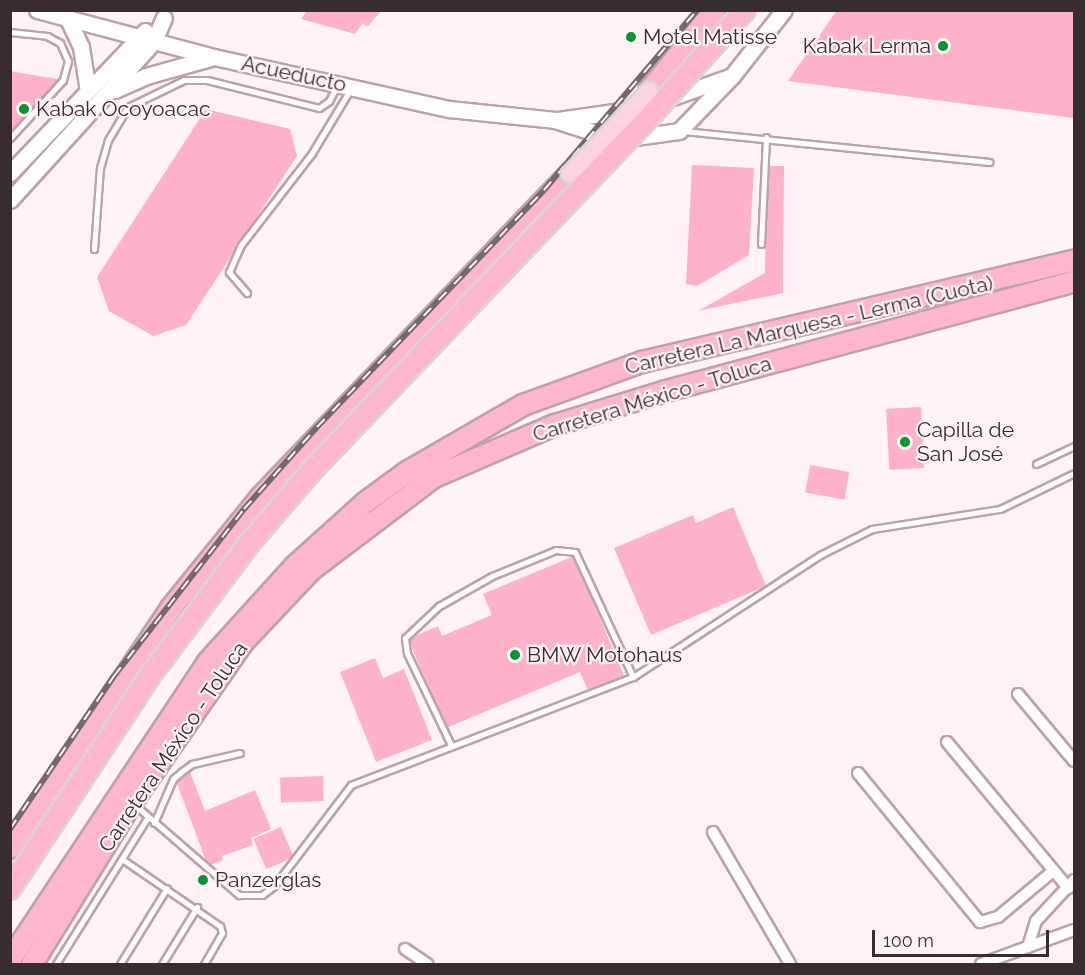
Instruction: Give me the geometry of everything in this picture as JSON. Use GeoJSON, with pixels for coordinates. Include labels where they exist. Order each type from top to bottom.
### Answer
{"type":"FeatureCollection","features":[{"type":"Feature","properties":{"kind":"highway"},"geometry":{"type":"LineString","coordinates":[[649,91],[715,10]]}},
{"type":"Feature","properties":{"kind":"highway"},"geometry":{"type":"LineString","coordinates":[[10,889],[149,676],[241,554],[316,466],[653,113],[745,10]]}},
{"type":"Feature","properties":{"kind":"highway"},"geometry":{"type":"LineString","coordinates":[[10,848],[171,608],[260,498],[570,174]]}},
{"type":"Feature","properties":{"kind":"highway","name":"Carretera La Marquesa - Lerma (Cuota)"},"geometry":{"type":"LineString","coordinates":[[10,960],[181,699],[246,615],[366,502],[448,446],[559,390],[698,348],[1074,261]]}},
{"type":"Feature","properties":{"kind":"highway","name":"Carretera México - Toluca"},"geometry":{"type":"LineString","coordinates":[[33,964],[132,802],[243,642],[311,570],[434,477],[555,425],[666,391],[1074,282]]}},
{"type":"Feature","properties":{"kind":"main road","name":"Acueducto"},"geometry":{"type":"LineString","coordinates":[[37,10],[214,57],[449,109],[555,120]]}},
{"type":"Feature","properties":{"kind":"main road"},"geometry":{"type":"LineString","coordinates":[[555,120],[599,134],[628,138],[679,131],[732,76],[783,10]]}},
{"type":"Feature","properties":{"kind":"main road"},"geometry":{"type":"LineString","coordinates":[[10,200],[109,93],[147,38],[167,14]]}},
{"type":"Feature","properties":{"kind":"main road"},"geometry":{"type":"LineString","coordinates":[[68,20],[81,47],[88,91]]}},
{"type":"Feature","properties":{"kind":"main road"},"geometry":{"type":"LineString","coordinates":[[10,173],[88,91],[147,38]]}},
{"type":"Feature","properties":{"kind":"main road"},"geometry":{"type":"LineString","coordinates":[[109,93],[146,76],[214,57]]}},
{"type":"Feature","properties":{"kind":"main road"},"geometry":{"type":"LineString","coordinates":[[555,120],[620,113],[732,76]]}},
{"type":"Feature","properties":{"kind":"main road"},"geometry":{"type":"LineString","coordinates":[[570,174],[649,91]]}},
{"type":"Feature","properties":{"kind":"street"},"geometry":{"type":"LineString","coordinates":[[1018,694],[1074,761]]}},
{"type":"Feature","properties":{"kind":"street"},"geometry":{"type":"LineString","coordinates":[[947,742],[1053,871],[1071,884],[1036,921],[1028,947]]}},
{"type":"Feature","properties":{"kind":"street"},"geometry":{"type":"LineString","coordinates":[[858,773],[980,922],[998,917],[1053,871]]}},
{"type":"Feature","properties":{"kind":"street"},"geometry":{"type":"LineString","coordinates":[[713,832],[790,964]]}},
{"type":"Feature","properties":{"kind":"street"},"geometry":{"type":"LineString","coordinates":[[981,964],[1074,930]]}},
{"type":"Feature","properties":{"kind":"street"},"geometry":{"type":"LineString","coordinates":[[405,949],[427,964]]}},
{"type":"Feature","properties":{"kind":"lane"},"geometry":{"type":"LineString","coordinates":[[10,32],[47,36],[60,43],[68,61],[63,80],[10,138]]}},
{"type":"Feature","properties":{"kind":"lane"},"geometry":{"type":"LineString","coordinates":[[94,249],[100,168],[108,140],[128,107],[184,80],[207,80],[319,108],[345,85]]}},
{"type":"Feature","properties":{"kind":"lane"},"geometry":{"type":"LineString","coordinates":[[247,293],[229,272],[241,244],[312,153],[345,85]]}},
{"type":"Feature","properties":{"kind":"lane"},"geometry":{"type":"LineString","coordinates":[[679,131],[989,162]]}},
{"type":"Feature","properties":{"kind":"lane"},"geometry":{"type":"LineString","coordinates":[[761,244],[766,138]]}},
{"type":"Feature","properties":{"kind":"lane"},"geometry":{"type":"LineString","coordinates":[[1036,464],[1074,446]]}},
{"type":"Feature","properties":{"kind":"lane"},"geometry":{"type":"LineString","coordinates":[[132,802],[239,895],[262,895],[281,877],[351,785],[633,677],[820,555],[872,530],[1000,509],[1074,473]]}},
{"type":"Feature","properties":{"kind":"lane"},"geometry":{"type":"LineString","coordinates":[[451,746],[407,653],[405,638],[440,606],[492,576],[556,550],[566,549],[579,558],[633,677]]}},
{"type":"Feature","properties":{"kind":"lane"},"geometry":{"type":"LineString","coordinates":[[154,823],[173,779],[181,772],[192,764],[240,753]]}},
{"type":"Feature","properties":{"kind":"lane"},"geometry":{"type":"LineString","coordinates":[[56,964],[148,818]]}},
{"type":"Feature","properties":{"kind":"lane"},"geometry":{"type":"LineString","coordinates":[[122,859],[197,907],[220,926],[222,933],[204,964]]}},
{"type":"Feature","properties":{"kind":"lane"},"geometry":{"type":"LineString","coordinates":[[120,964],[167,888]]}},
{"type":"Feature","properties":{"kind":"lane"},"geometry":{"type":"LineString","coordinates":[[162,964],[197,907]]}},
{"type":"Feature","properties":{"kind":"building"},"geometry":{"type":"Polygon","coordinates":[[[307,10],[382,10],[367,27],[363,23],[355,34],[301,19],[307,10]]]}},
{"type":"Feature","properties":{"kind":"building","name":"Kabak Lerma"},"geometry":{"type":"Polygon","coordinates":[[[837,10],[1074,10],[1074,118],[788,81],[837,10]]]}},
{"type":"Feature","properties":{"kind":"building","name":"Kabak Ocoyoacac"},"geometry":{"type":"Polygon","coordinates":[[[10,71],[63,80],[10,138],[10,71]]]}},
{"type":"Feature","properties":{"kind":"building"},"geometry":{"type":"Polygon","coordinates":[[[206,109],[290,129],[297,156],[186,325],[153,336],[109,311],[97,277],[206,109]]]}},
{"type":"Feature","properties":{"kind":"building"},"geometry":{"type":"Polygon","coordinates":[[[692,165],[754,168],[749,255],[697,286],[686,284],[692,165]]]}},
{"type":"Feature","properties":{"kind":"building"},"geometry":{"type":"Polygon","coordinates":[[[766,166],[784,166],[783,293],[698,311],[765,273],[766,166]]]}},
{"type":"Feature","properties":{"kind":"building"},"geometry":{"type":"Polygon","coordinates":[[[921,407],[924,468],[889,470],[886,409],[921,407]]]}},
{"type":"Feature","properties":{"kind":"building"},"geometry":{"type":"Polygon","coordinates":[[[810,465],[849,472],[845,500],[805,493],[810,465]]]}},
{"type":"Feature","properties":{"kind":"building","name":"BMW Motohaus"},"geometry":{"type":"Polygon","coordinates":[[[733,507],[766,586],[651,635],[614,548],[693,515],[696,523],[733,507]]]}},
{"type":"Feature","properties":{"kind":"building","name":"BMW Motohaus"},"geometry":{"type":"Polygon","coordinates":[[[574,556],[624,676],[588,691],[580,672],[446,728],[408,639],[438,626],[442,636],[492,615],[483,594],[574,556]]]}},
{"type":"Feature","properties":{"kind":"building"},"geometry":{"type":"Polygon","coordinates":[[[375,658],[383,678],[404,669],[432,740],[376,762],[340,672],[375,658]]]}},
{"type":"Feature","properties":{"kind":"building"},"geometry":{"type":"Polygon","coordinates":[[[190,772],[205,811],[255,790],[271,829],[251,838],[253,845],[222,856],[223,860],[208,866],[175,778],[190,772]]]}},
{"type":"Feature","properties":{"kind":"building"},"geometry":{"type":"Polygon","coordinates":[[[323,776],[324,801],[281,802],[280,778],[323,776]]]}},
{"type":"Feature","properties":{"kind":"building"},"geometry":{"type":"Polygon","coordinates":[[[281,827],[294,857],[266,869],[253,839],[281,827]]]}},
{"type":"Feature","properties":{"kind":"railway"},"geometry":{"type":"LineString","coordinates":[[10,829],[114,676],[244,509],[317,427],[544,190],[697,10]]}},
{"type":"Feature","properties":{"kind":"place","name":"Motel Matisse"},"geometry":{"type":"Point","coordinates":[631,37]}},
{"type":"Feature","properties":{"kind":"place","name":"Kabak Lerma"},"geometry":{"type":"Point","coordinates":[943,46]}},
{"type":"Feature","properties":{"kind":"place","name":"Kabak Ocoyoacac"},"geometry":{"type":"Point","coordinates":[24,109]}},
{"type":"Feature","properties":{"kind":"place","name":"Capilla de San José"},"geometry":{"type":"Point","coordinates":[905,442]}},
{"type":"Feature","properties":{"kind":"place","name":"BMW Motohaus"},"geometry":{"type":"Point","coordinates":[515,655]}},
{"type":"Feature","properties":{"kind":"place","name":"Panzerglas"},"geometry":{"type":"Point","coordinates":[203,880]}}]}
